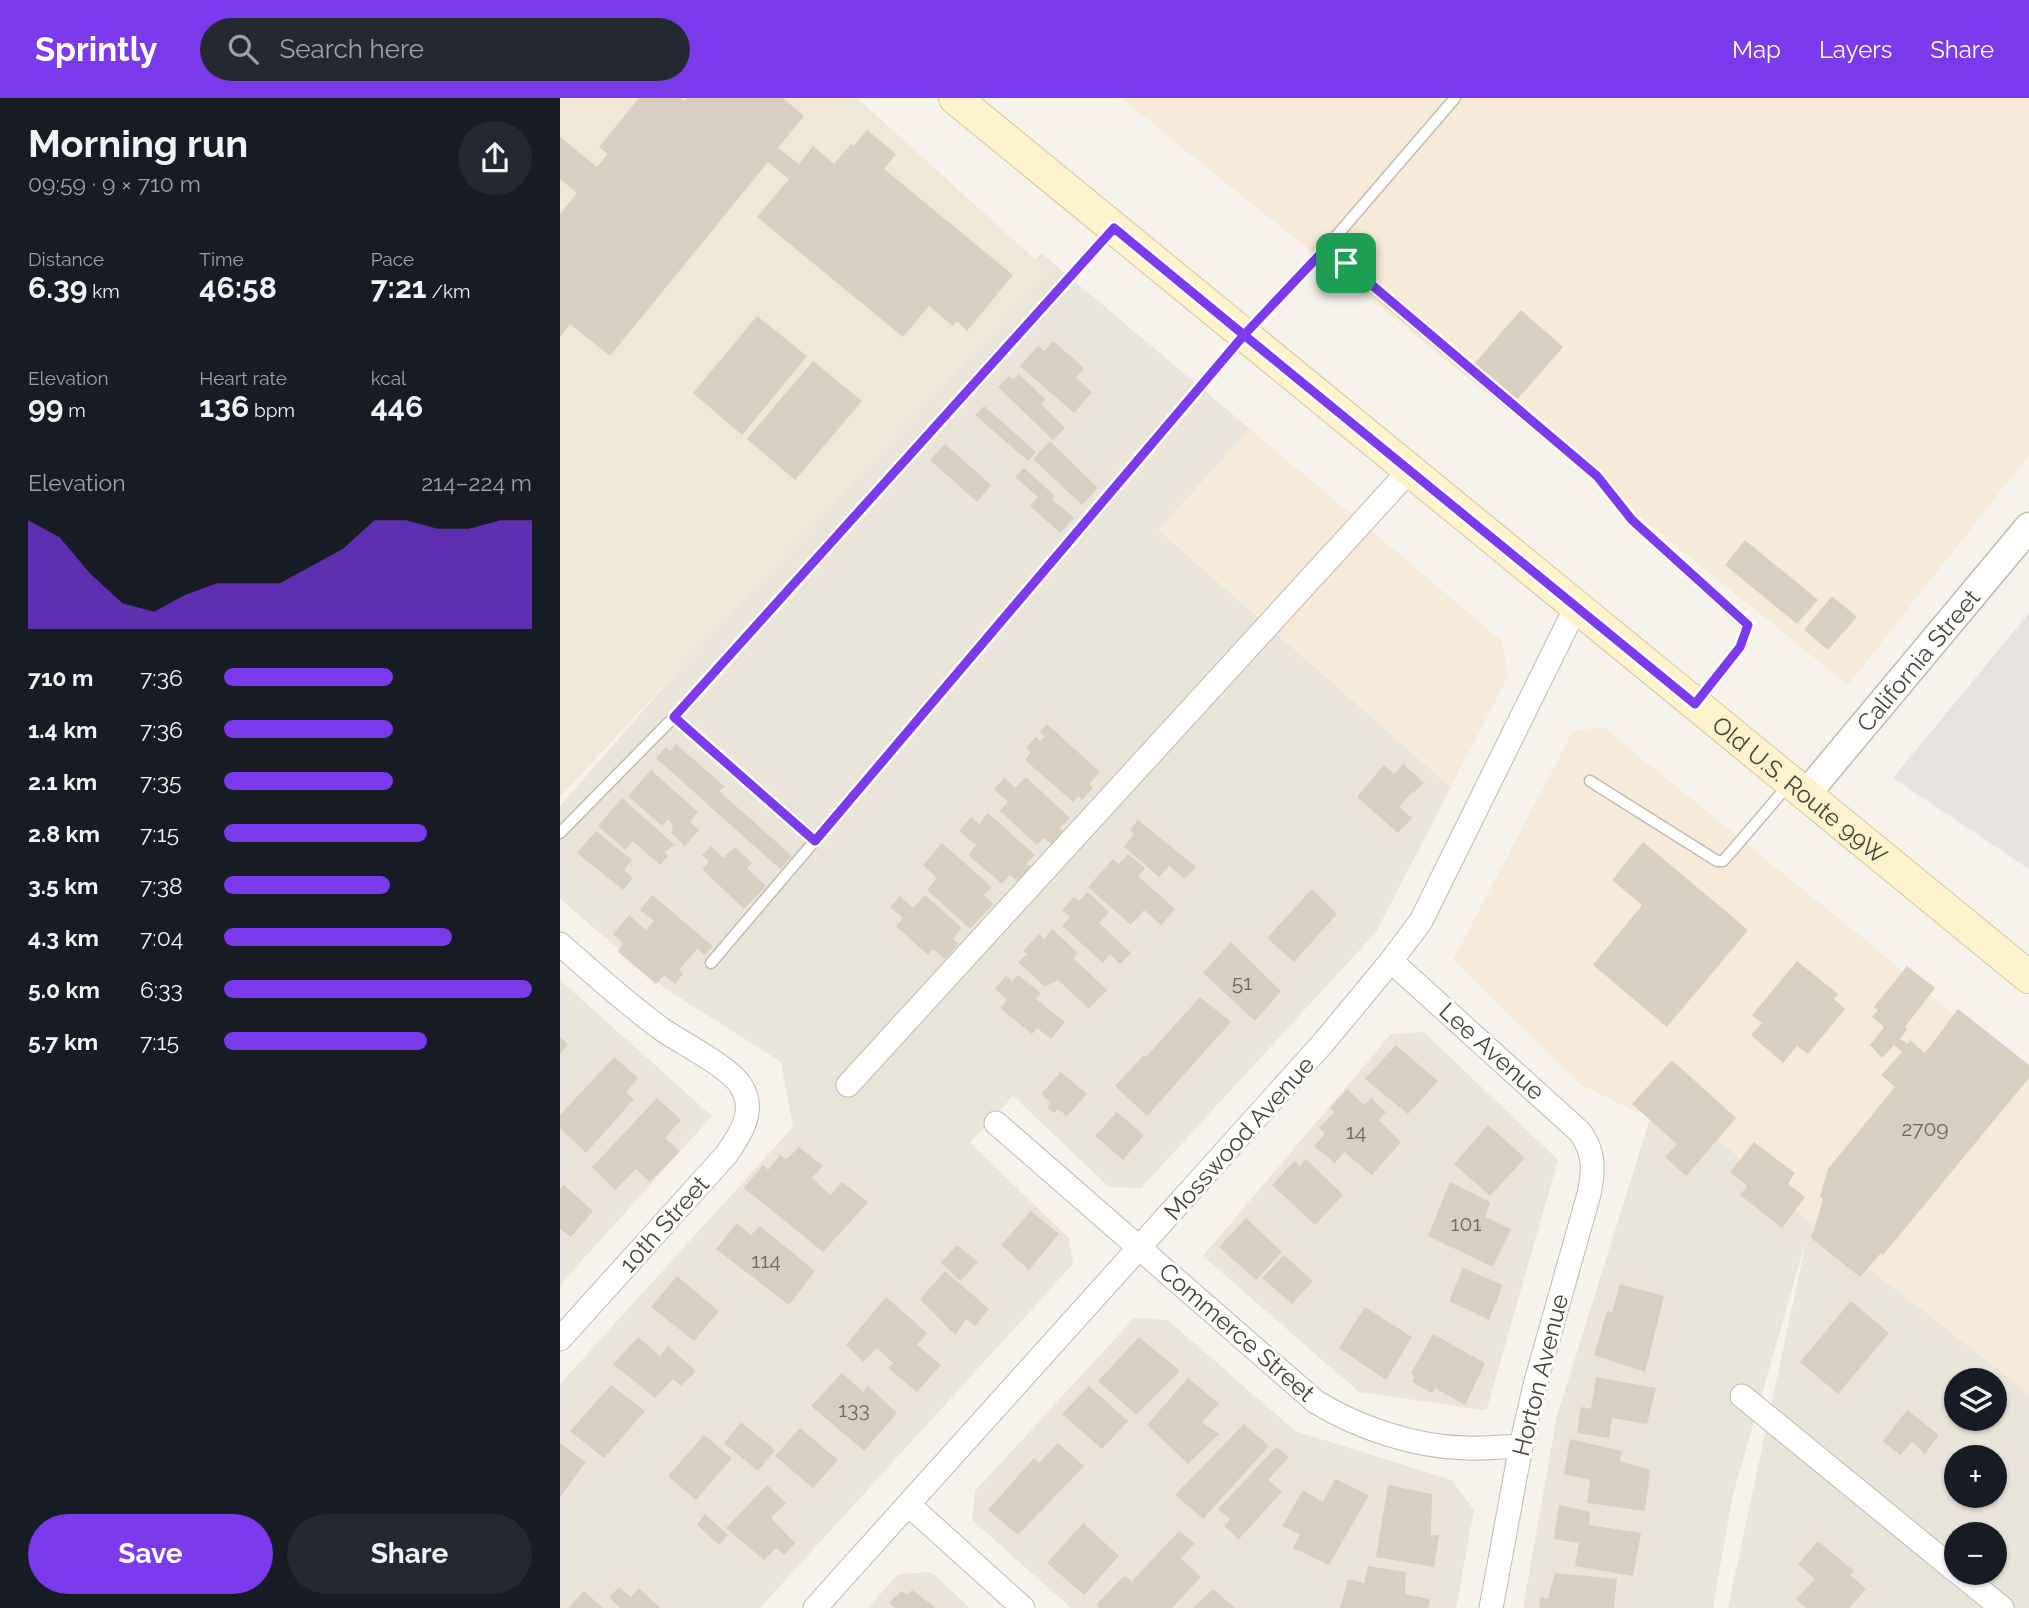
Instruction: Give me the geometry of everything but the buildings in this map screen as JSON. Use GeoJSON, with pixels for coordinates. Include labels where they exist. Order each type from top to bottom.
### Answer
{"type":"FeatureCollection","features":[{"type":"Feature","properties":{"kind":"main road","name":"Old U.S. Route 99W"},"geometry":{"type":"LineString","coordinates":[[955,98],[2029,977]]}},
{"type":"Feature","properties":{"kind":"street"},"geometry":{"type":"LineString","coordinates":[[848,1085],[1409,471]]}},
{"type":"Feature","properties":{"kind":"street","name":"California Street"},"geometry":{"type":"LineString","coordinates":[[1799,787],[2029,527]]}},
{"type":"Feature","properties":{"kind":"street","name":"Mosswood Avenue"},"geometry":{"type":"LineString","coordinates":[[815,1608],[1141,1248],[1324,1042],[1391,961],[1420,921],[1576,607]]}},
{"type":"Feature","properties":{"kind":"street","name":"10th Street"},"geometry":{"type":"LineString","coordinates":[[560,944],[663,1030],[729,1073],[741,1086],[748,1113],[742,1133],[726,1155],[560,1339]]}},
{"type":"Feature","properties":{"kind":"street","name":"Lee Avenue"},"geometry":{"type":"LineString","coordinates":[[1391,961],[1580,1132],[1589,1145]]}},
{"type":"Feature","properties":{"kind":"street","name":"Commerce Street"},"geometry":{"type":"LineString","coordinates":[[996,1123],[1316,1402],[1343,1418],[1372,1430],[1434,1444],[1465,1448],[1521,1446]]}},
{"type":"Feature","properties":{"kind":"street","name":"Horton Avenue"},"geometry":{"type":"LineString","coordinates":[[1491,1608],[1535,1385],[1589,1194],[1594,1169],[1589,1145]]}},
{"type":"Feature","properties":{"kind":"street"},"geometry":{"type":"LineString","coordinates":[[1742,1396],[1944,1561]]}},
{"type":"Feature","properties":{"kind":"street"},"geometry":{"type":"LineString","coordinates":[[909,1504],[1023,1608]]}},
{"type":"Feature","properties":{"kind":"street"},"geometry":{"type":"LineString","coordinates":[[1974,1585],[2001,1608]]}},
{"type":"Feature","properties":{"kind":"lane"},"geometry":{"type":"LineString","coordinates":[[711,964],[1244,335],[1326,248],[1455,98]]}},
{"type":"Feature","properties":{"kind":"lane"},"geometry":{"type":"LineString","coordinates":[[560,833],[674,717],[1114,228]]}},
{"type":"Feature","properties":{"kind":"lane"},"geometry":{"type":"LineString","coordinates":[[1326,248],[1597,476],[1632,520],[1748,625],[1740,647],[1695,704]]}},
{"type":"Feature","properties":{"kind":"lane"},"geometry":{"type":"LineString","coordinates":[[674,717],[815,841]]}},
{"type":"Feature","properties":{"kind":"lane"},"geometry":{"type":"LineString","coordinates":[[1590,781],[1717,861],[1723,861],[1799,787]]}},
{"type":"Feature","properties":{"kind":"shaded area"},"geometry":{"type":"Polygon","coordinates":[[[560,98],[857,98],[1049,272],[560,797],[560,98]]]}},
{"type":"Feature","properties":{"kind":"shaded area"},"geometry":{"type":"Polygon","coordinates":[[[1121,98],[2029,98],[2029,455],[1848,685],[1121,98]]]}},
{"type":"Feature","properties":{"kind":"shaded area"},"geometry":{"type":"Polygon","coordinates":[[[1041,253],[1250,429],[1159,530],[1451,787],[1376,932],[1141,1188],[1109,1187],[1013,1096],[970,1143],[1069,1238],[1073,1264],[760,1608],[560,1608],[560,1384],[793,1127],[781,1062],[666,989],[560,899],[560,806],[1041,253]]]}},
{"type":"Feature","properties":{"kind":"shaded area"},"geometry":{"type":"Polygon","coordinates":[[[1250,429],[1501,640],[1508,676],[1451,787],[1159,529],[1250,429]]]}},
{"type":"Feature","properties":{"kind":"shaded area"},"geometry":{"type":"Polygon","coordinates":[[[2029,613],[2029,869],[1893,778],[2029,613]]]}},
{"type":"Feature","properties":{"kind":"shaded area"},"geometry":{"type":"Polygon","coordinates":[[[1603,727],[1886,957],[2029,1079],[2029,1394],[2007,1377],[2007,1368],[1996,1368],[1811,1223],[1660,1087],[1639,1113],[1581,1085],[1453,960],[1573,731],[1603,727]]]}},
{"type":"Feature","properties":{"kind":"shaded area"},"geometry":{"type":"Polygon","coordinates":[[[560,980],[712,1116],[560,1285],[560,980]]]}},
{"type":"Feature","properties":{"kind":"shaded area"},"geometry":{"type":"Polygon","coordinates":[[[1424,1032],[1558,1160],[1487,1408],[1484,1410],[1359,1392],[1203,1256],[1391,1034],[1424,1032]]]}},
{"type":"Feature","properties":{"kind":"shaded area"},"geometry":{"type":"Polygon","coordinates":[[[1660,1087],[2004,1368],[1944,1368],[1944,1431],[2007,1431],[2007,1370],[2029,1388],[2029,1608],[1728,1608],[1807,1237],[1732,1498],[1713,1608],[1523,1608],[1557,1416],[1660,1087]]]}},
{"type":"Feature","properties":{"kind":"shaded area"},"geometry":{"type":"Polygon","coordinates":[[[1134,1318],[1168,1320],[1295,1431],[1452,1480],[1474,1510],[1456,1608],[1071,1608],[972,1520],[975,1491],[1134,1318]]]}},
{"type":"Feature","properties":{"kind":"shaded area"},"geometry":{"type":"Polygon","coordinates":[[[931,1572],[970,1608],[868,1608],[898,1574],[931,1572]]]}},
{"type":"Feature","properties":{"kind":"route"},"geometry":{"type":"LineString","coordinates":[[1346,263],[1326,248],[1244,335],[1114,228],[674,717],[815,841],[1244,335],[1695,704],[1740,647],[1748,625],[1632,520],[1597,476],[1346,263]]}}]}
